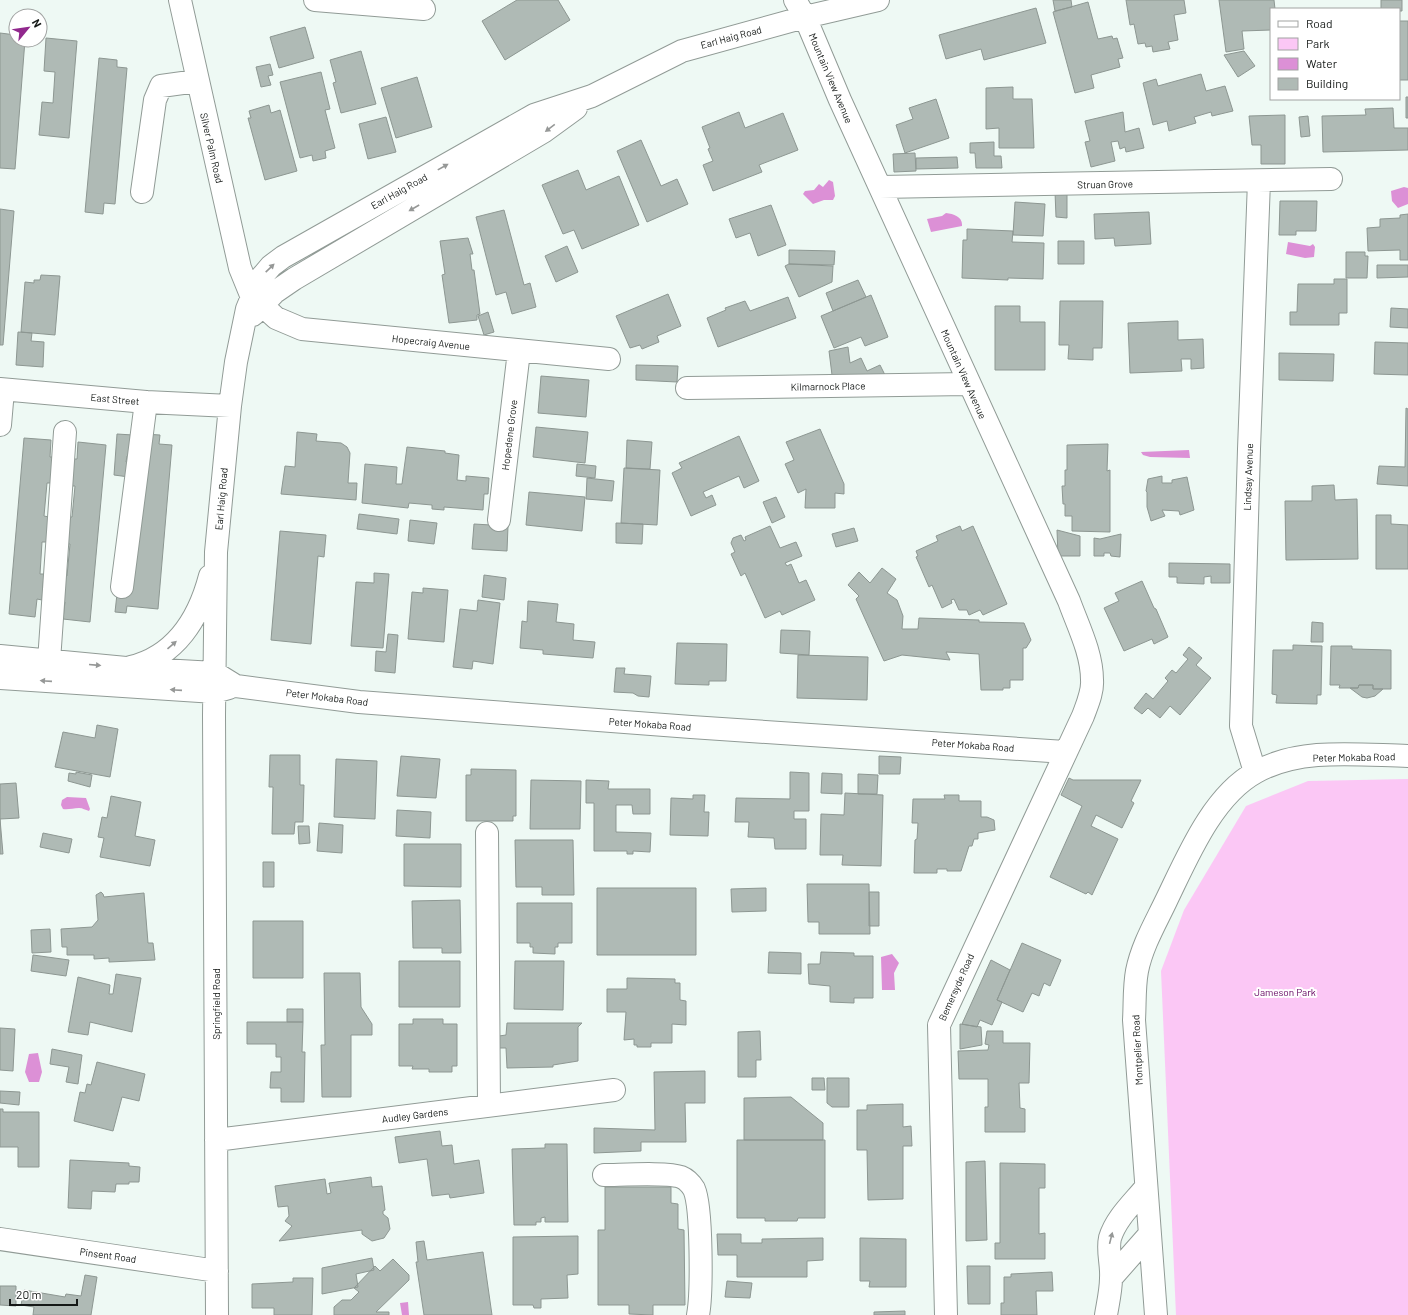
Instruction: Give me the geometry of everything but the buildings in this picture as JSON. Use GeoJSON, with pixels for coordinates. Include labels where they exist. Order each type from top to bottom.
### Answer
{"type":"FeatureCollection","features":[{"type":"Feature","properties":{"kind":"street","name":"Silver Palm Road"},"geometry":{"type":"LineString","coordinates":[[179,0],[236,254],[256,300]]}},
{"type":"Feature","properties":{"kind":"street"},"geometry":{"type":"LineString","coordinates":[[315,0],[424,9]]}},
{"type":"Feature","properties":{"kind":"street","name":"Earl Haig Road"},"geometry":{"type":"LineString","coordinates":[[215,683],[216,552],[230,406],[236,362],[244,327],[256,300],[275,292],[294,279],[543,132],[592,96],[682,51],[800,9],[878,0]]}},
{"type":"Feature","properties":{"kind":"street","name":"Mountain View Avenue"},"geometry":{"type":"LineString","coordinates":[[800,9],[916,263],[968,384],[1069,601],[1089,661],[1092,680],[1090,698],[1083,716],[1065,752]]}},
{"type":"Feature","properties":{"kind":"street"},"geometry":{"type":"LineString","coordinates":[[142,192],[155,100],[161,86],[197,81]]}},
{"type":"Feature","properties":{"kind":"street","name":"Struan Grove"},"geometry":{"type":"LineString","coordinates":[[880,187],[1331,179]]}},
{"type":"Feature","properties":{"kind":"street","name":"Lindsay Avenue"},"geometry":{"type":"LineString","coordinates":[[1255,772],[1241,726],[1259,181]]}},
{"type":"Feature","properties":{"kind":"street","name":"Hopecraig Avenue"},"geometry":{"type":"LineString","coordinates":[[256,300],[276,318],[302,329],[609,359]]}},
{"type":"Feature","properties":{"kind":"street","name":"Hopedene Grove"},"geometry":{"type":"LineString","coordinates":[[500,520],[519,351]]}},
{"type":"Feature","properties":{"kind":"street","name":"Kilmarnock Place"},"geometry":{"type":"LineString","coordinates":[[687,388],[968,384]]}},
{"type":"Feature","properties":{"kind":"street"},"geometry":{"type":"LineString","coordinates":[[0,425],[1,390]]}},
{"type":"Feature","properties":{"kind":"street","name":"East Street"},"geometry":{"type":"LineString","coordinates":[[1,390],[146,402],[230,406]]}},
{"type":"Feature","properties":{"kind":"street"},"geometry":{"type":"LineString","coordinates":[[122,587],[146,402]]}},
{"type":"Feature","properties":{"kind":"street"},"geometry":{"type":"LineString","coordinates":[[49,661],[66,432]]}},
{"type":"Feature","properties":{"kind":"street"},"geometry":{"type":"LineString","coordinates":[[126,668],[140,665],[156,658],[183,636],[205,594],[216,552]]}},
{"type":"Feature","properties":{"kind":"street","name":"Peter Mokaba Road"},"geometry":{"type":"LineString","coordinates":[[0,656],[126,668],[215,683],[359,702],[692,727],[1065,752]]}},
{"type":"Feature","properties":{"kind":"street","name":"Peter Mokaba Road"},"geometry":{"type":"LineString","coordinates":[[0,678],[215,683]]}},
{"type":"Feature","properties":{"kind":"street","name":"Springfield Road"},"geometry":{"type":"LineString","coordinates":[[215,683],[217,1315]]}},
{"type":"Feature","properties":{"kind":"street","name":"Bemersyde Road"},"geometry":{"type":"LineString","coordinates":[[946,1315],[939,1025],[1065,752]]}},
{"type":"Feature","properties":{"kind":"street","name":"Peter Mokaba Road"},"geometry":{"type":"LineString","coordinates":[[1255,772],[1293,758],[1332,755],[1408,756]]}},
{"type":"Feature","properties":{"kind":"street","name":"Montpelier Road"},"geometry":{"type":"LineString","coordinates":[[1156,1315],[1134,1020],[1137,972],[1146,943],[1204,826],[1229,792],[1255,772]]}},
{"type":"Feature","properties":{"kind":"street"},"geometry":{"type":"LineString","coordinates":[[487,833],[489,1105]]}},
{"type":"Feature","properties":{"kind":"street","name":"Audley Gardens"},"geometry":{"type":"LineString","coordinates":[[216,1140],[614,1090]]}},
{"type":"Feature","properties":{"kind":"street"},"geometry":{"type":"LineString","coordinates":[[604,1175],[669,1175],[681,1176],[689,1182],[694,1190],[698,1206],[700,1261],[700,1304],[698,1315]]}},
{"type":"Feature","properties":{"kind":"street"},"geometry":{"type":"LineString","coordinates":[[1106,1315],[1112,1277],[1109,1249],[1112,1233],[1124,1214],[1146,1187]]}},
{"type":"Feature","properties":{"kind":"street"},"geometry":{"type":"LineString","coordinates":[[1112,1277],[1149,1235]]}},
{"type":"Feature","properties":{"kind":"street","name":"Pinsent Road"},"geometry":{"type":"LineString","coordinates":[[0,1239],[217,1271]]}},
{"type":"Feature","properties":{"kind":"green space","name":"Jameson Park"},"geometry":{"type":"Polygon","coordinates":[[[1408,779],[1408,1315],[1176,1315],[1161,971],[1184,910],[1246,806],[1308,781],[1408,779]]]}},
{"type":"Feature","properties":{"kind":"water"},"geometry":{"type":"Polygon","coordinates":[[[829,180],[833,182],[835,196],[833,200],[824,200],[813,204],[803,194],[805,191],[814,190],[819,184],[823,187],[829,180]]]}},
{"type":"Feature","properties":{"kind":"water"},"geometry":{"type":"Polygon","coordinates":[[[1404,187],[1408,188],[1408,204],[1398,208],[1392,201],[1391,191],[1404,187]]]}},
{"type":"Feature","properties":{"kind":"water"},"geometry":{"type":"Polygon","coordinates":[[[946,213],[955,215],[959,218],[962,226],[931,232],[927,219],[942,216],[946,213]]]}},
{"type":"Feature","properties":{"kind":"water"},"geometry":{"type":"Polygon","coordinates":[[[1288,242],[1310,246],[1313,244],[1315,247],[1314,257],[1305,258],[1286,254],[1288,242]]]}},
{"type":"Feature","properties":{"kind":"water"},"geometry":{"type":"Polygon","coordinates":[[[1189,450],[1190,458],[1150,457],[1143,455],[1141,452],[1189,450]]]}},
{"type":"Feature","properties":{"kind":"water"},"geometry":{"type":"Polygon","coordinates":[[[67,797],[86,798],[90,809],[89,811],[80,808],[63,809],[61,805],[62,800],[67,797]]]}},
{"type":"Feature","properties":{"kind":"water"},"geometry":{"type":"Polygon","coordinates":[[[892,954],[899,963],[894,973],[895,990],[882,990],[881,957],[892,954]]]}},
{"type":"Feature","properties":{"kind":"water"},"geometry":{"type":"Polygon","coordinates":[[[38,1053],[42,1072],[39,1082],[29,1082],[25,1072],[29,1054],[38,1053]]]}},
{"type":"Feature","properties":{"kind":"water"},"geometry":{"type":"Polygon","coordinates":[[[408,1302],[409,1315],[402,1315],[400,1303],[408,1302]]]}}]}
